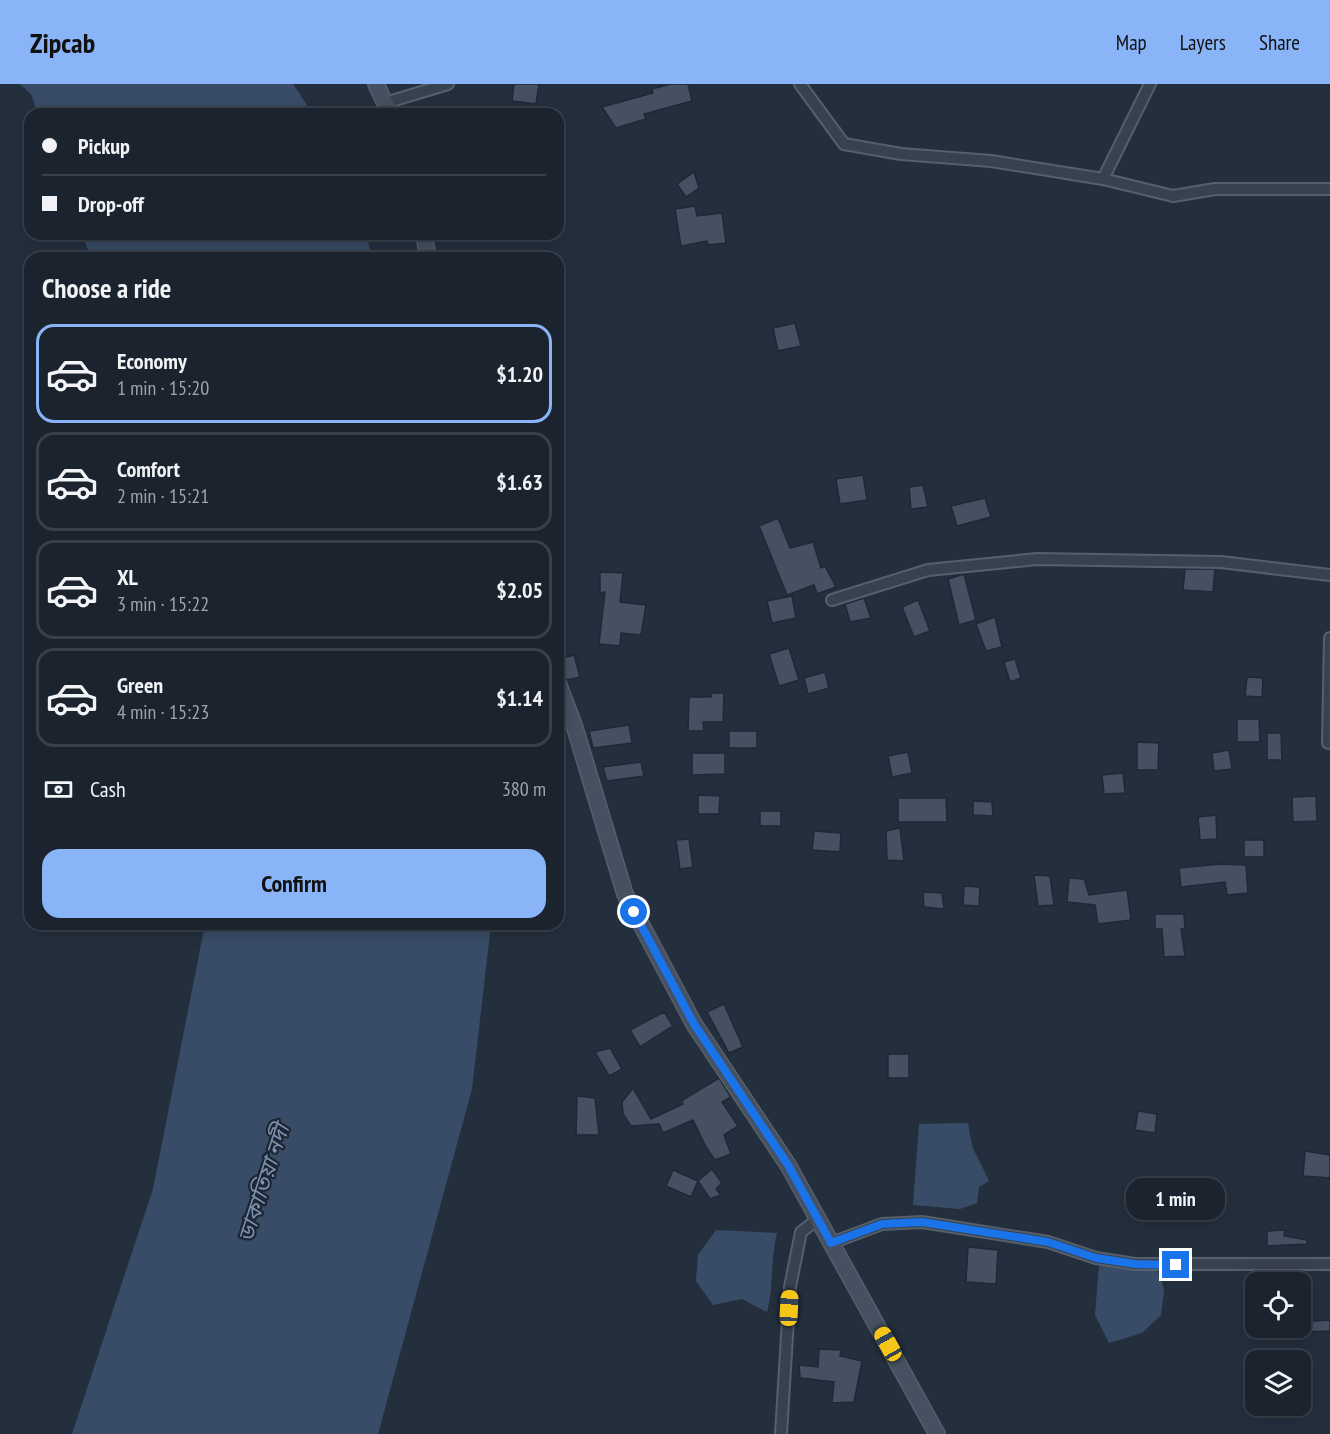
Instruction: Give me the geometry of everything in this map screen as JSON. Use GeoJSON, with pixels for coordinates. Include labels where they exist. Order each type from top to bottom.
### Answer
{"type":"FeatureCollection","features":[{"type":"Feature","properties":{"kind":"main road"},"geometry":{"type":"LineString","coordinates":[[376,84],[387,108]]}},
{"type":"Feature","properties":{"kind":"main road"},"geometry":{"type":"LineString","coordinates":[[564,699],[625,894],[694,1024],[788,1165],[937,1434]]}},
{"type":"Feature","properties":{"kind":"street"},"geometry":{"type":"LineString","coordinates":[[389,108],[448,84]]}},
{"type":"Feature","properties":{"kind":"street"},"geometry":{"type":"LineString","coordinates":[[800,84],[844,144],[901,154],[991,161],[1103,179],[1173,196],[1215,189],[1330,189]]}},
{"type":"Feature","properties":{"kind":"street"},"geometry":{"type":"LineString","coordinates":[[1103,179],[1150,84]]}},
{"type":"Feature","properties":{"kind":"street"},"geometry":{"type":"LineString","coordinates":[[832,600],[928,570],[1037,560],[1221,562],[1330,574]]}},
{"type":"Feature","properties":{"kind":"street"},"geometry":{"type":"LineString","coordinates":[[1328,743],[1330,638]]}},
{"type":"Feature","properties":{"kind":"street"},"geometry":{"type":"LineString","coordinates":[[781,1434],[790,1287],[801,1232],[818,1219]]}},
{"type":"Feature","properties":{"kind":"street"},"geometry":{"type":"LineString","coordinates":[[831,1243],[882,1224],[922,1222],[1048,1242],[1096,1258],[1135,1264],[1330,1264]]}},
{"type":"Feature","properties":{"kind":"water"},"geometry":{"type":"Polygon","coordinates":[[[20,84],[293,84],[309,108],[36,108],[31,94],[20,84]]]}},
{"type":"Feature","properties":{"kind":"water"},"geometry":{"type":"Polygon","coordinates":[[[84,240],[368,240],[370,252],[89,252],[84,240]]]}},
{"type":"Feature","properties":{"kind":"water","name":"ডাকাতিয়া নদী"},"geometry":{"type":"Polygon","coordinates":[[[204,930],[490,930],[472,1089],[378,1434],[72,1434],[153,1189],[204,930]]]}},
{"type":"Feature","properties":{"kind":"water"},"geometry":{"type":"Polygon","coordinates":[[[968,1123],[972,1146],[989,1181],[979,1187],[977,1203],[960,1209],[913,1205],[919,1124],[968,1123]]]}},
{"type":"Feature","properties":{"kind":"water"},"geometry":{"type":"Polygon","coordinates":[[[716,1230],[777,1233],[767,1312],[742,1299],[713,1305],[696,1281],[698,1255],[716,1230]]]}},
{"type":"Feature","properties":{"kind":"water"},"geometry":{"type":"Polygon","coordinates":[[[1154,1265],[1161,1278],[1164,1291],[1161,1315],[1142,1333],[1109,1343],[1095,1315],[1099,1266],[1149,1271],[1154,1265]]]}},
{"type":"Feature","properties":{"kind":"building"},"geometry":{"type":"Polygon","coordinates":[[[514,84],[539,84],[536,104],[512,101],[514,84]]]}},
{"type":"Feature","properties":{"kind":"building"},"geometry":{"type":"Polygon","coordinates":[[[671,84],[688,84],[692,101],[644,114],[646,119],[616,128],[602,107],[653,93],[652,89],[671,84]]]}},
{"type":"Feature","properties":{"kind":"building"},"geometry":{"type":"Polygon","coordinates":[[[694,172],[699,188],[686,197],[677,184],[694,172]]]}},
{"type":"Feature","properties":{"kind":"building"},"geometry":{"type":"Polygon","coordinates":[[[695,206],[697,216],[722,213],[726,243],[708,245],[707,241],[681,246],[675,209],[695,206]]]}},
{"type":"Feature","properties":{"kind":"building"},"geometry":{"type":"Polygon","coordinates":[[[795,323],[801,346],[778,351],[773,328],[795,323]]]}},
{"type":"Feature","properties":{"kind":"building"},"geometry":{"type":"Polygon","coordinates":[[[863,475],[867,500],[840,504],[836,479],[863,475]]]}},
{"type":"Feature","properties":{"kind":"building"},"geometry":{"type":"Polygon","coordinates":[[[923,485],[928,507],[911,509],[909,487],[923,485]]]}},
{"type":"Feature","properties":{"kind":"building"},"geometry":{"type":"Polygon","coordinates":[[[985,498],[991,517],[957,526],[951,506],[985,498]]]}},
{"type":"Feature","properties":{"kind":"building"},"geometry":{"type":"Polygon","coordinates":[[[778,518],[790,548],[813,542],[821,568],[825,566],[836,587],[817,594],[814,585],[787,595],[759,526],[778,518]]]}},
{"type":"Feature","properties":{"kind":"building"},"geometry":{"type":"Polygon","coordinates":[[[1185,569],[1215,569],[1213,592],[1183,590],[1185,569]]]}},
{"type":"Feature","properties":{"kind":"building"},"geometry":{"type":"Polygon","coordinates":[[[600,572],[623,573],[620,602],[646,605],[641,635],[621,633],[620,646],[599,644],[605,592],[600,593],[600,572]]]}},
{"type":"Feature","properties":{"kind":"building"},"geometry":{"type":"Polygon","coordinates":[[[964,574],[976,620],[959,625],[948,579],[964,574]]]}},
{"type":"Feature","properties":{"kind":"building"},"geometry":{"type":"Polygon","coordinates":[[[792,596],[796,618],[772,623],[767,601],[792,596]]]}},
{"type":"Feature","properties":{"kind":"building"},"geometry":{"type":"Polygon","coordinates":[[[864,598],[871,618],[850,622],[845,604],[864,598]]]}},
{"type":"Feature","properties":{"kind":"building"},"geometry":{"type":"Polygon","coordinates":[[[918,600],[930,631],[914,637],[902,607],[918,600]]]}},
{"type":"Feature","properties":{"kind":"building"},"geometry":{"type":"Polygon","coordinates":[[[995,617],[1002,647],[986,651],[976,624],[995,617]]]}},
{"type":"Feature","properties":{"kind":"building"},"geometry":{"type":"Polygon","coordinates":[[[789,648],[799,680],[779,686],[769,654],[789,648]]]}},
{"type":"Feature","properties":{"kind":"building"},"geometry":{"type":"Polygon","coordinates":[[[574,655],[580,677],[567,680],[564,676],[564,658],[574,655]]]}},
{"type":"Feature","properties":{"kind":"building"},"geometry":{"type":"Polygon","coordinates":[[[1015,659],[1021,678],[1010,682],[1004,662],[1015,659]]]}},
{"type":"Feature","properties":{"kind":"building"},"geometry":{"type":"Polygon","coordinates":[[[825,672],[829,688],[808,694],[804,678],[825,672]]]}},
{"type":"Feature","properties":{"kind":"building"},"geometry":{"type":"Polygon","coordinates":[[[1247,677],[1263,678],[1262,697],[1245,696],[1247,677]]]}},
{"type":"Feature","properties":{"kind":"building"},"geometry":{"type":"Polygon","coordinates":[[[712,693],[724,693],[723,722],[703,722],[704,731],[688,731],[689,697],[711,697],[712,693]]]}},
{"type":"Feature","properties":{"kind":"building"},"geometry":{"type":"Polygon","coordinates":[[[1237,719],[1259,719],[1260,742],[1237,742],[1237,719]]]}},
{"type":"Feature","properties":{"kind":"building"},"geometry":{"type":"Polygon","coordinates":[[[629,725],[632,743],[593,748],[589,731],[629,725]]]}},
{"type":"Feature","properties":{"kind":"building"},"geometry":{"type":"Polygon","coordinates":[[[729,731],[757,731],[757,748],[729,748],[729,731]]]}},
{"type":"Feature","properties":{"kind":"building"},"geometry":{"type":"Polygon","coordinates":[[[1267,733],[1281,733],[1282,760],[1267,760],[1267,733]]]}},
{"type":"Feature","properties":{"kind":"building"},"geometry":{"type":"Polygon","coordinates":[[[1137,742],[1159,743],[1158,770],[1137,770],[1137,742]]]}},
{"type":"Feature","properties":{"kind":"building"},"geometry":{"type":"Polygon","coordinates":[[[1229,750],[1232,769],[1214,771],[1212,753],[1229,750]]]}},
{"type":"Feature","properties":{"kind":"building"},"geometry":{"type":"Polygon","coordinates":[[[908,752],[912,773],[892,777],[888,756],[908,752]]]}},
{"type":"Feature","properties":{"kind":"building"},"geometry":{"type":"Polygon","coordinates":[[[692,753],[725,753],[725,774],[692,775],[692,753]]]}},
{"type":"Feature","properties":{"kind":"building"},"geometry":{"type":"Polygon","coordinates":[[[641,762],[644,776],[607,781],[603,767],[641,762]]]}},
{"type":"Feature","properties":{"kind":"building"},"geometry":{"type":"Polygon","coordinates":[[[1123,773],[1125,793],[1104,794],[1102,775],[1123,773]]]}},
{"type":"Feature","properties":{"kind":"building"},"geometry":{"type":"Polygon","coordinates":[[[698,795],[720,796],[719,814],[698,814],[698,795]]]}},
{"type":"Feature","properties":{"kind":"building"},"geometry":{"type":"Polygon","coordinates":[[[1316,796],[1317,821],[1293,822],[1292,797],[1316,796]]]}},
{"type":"Feature","properties":{"kind":"building"},"geometry":{"type":"Polygon","coordinates":[[[898,798],[946,798],[947,822],[898,822],[898,798]]]}},
{"type":"Feature","properties":{"kind":"building"},"geometry":{"type":"Polygon","coordinates":[[[973,801],[992,802],[993,816],[973,815],[973,801]]]}},
{"type":"Feature","properties":{"kind":"building"},"geometry":{"type":"Polygon","coordinates":[[[760,811],[781,811],[781,826],[760,826],[760,811]]]}},
{"type":"Feature","properties":{"kind":"building"},"geometry":{"type":"Polygon","coordinates":[[[1216,815],[1217,839],[1200,840],[1198,817],[1216,815]]]}},
{"type":"Feature","properties":{"kind":"building"},"geometry":{"type":"Polygon","coordinates":[[[900,828],[904,861],[887,860],[886,831],[900,828]]]}},
{"type":"Feature","properties":{"kind":"building"},"geometry":{"type":"Polygon","coordinates":[[[814,831],[841,833],[840,852],[812,850],[814,831]]]}},
{"type":"Feature","properties":{"kind":"building"},"geometry":{"type":"Polygon","coordinates":[[[689,839],[693,867],[680,869],[676,840],[689,839]]]}},
{"type":"Feature","properties":{"kind":"building"},"geometry":{"type":"Polygon","coordinates":[[[1244,840],[1264,840],[1264,857],[1244,857],[1244,840]]]}},
{"type":"Feature","properties":{"kind":"building"},"geometry":{"type":"Polygon","coordinates":[[[1220,864],[1246,865],[1248,893],[1227,895],[1225,882],[1181,887],[1179,868],[1220,864]]]}},
{"type":"Feature","properties":{"kind":"building"},"geometry":{"type":"Polygon","coordinates":[[[1034,875],[1050,876],[1054,905],[1038,906],[1034,875]]]}},
{"type":"Feature","properties":{"kind":"building"},"geometry":{"type":"Polygon","coordinates":[[[1069,878],[1084,879],[1089,895],[1127,890],[1131,920],[1098,924],[1095,905],[1067,902],[1069,878]]]}},
{"type":"Feature","properties":{"kind":"building"},"geometry":{"type":"Polygon","coordinates":[[[964,886],[980,887],[979,906],[963,905],[964,886]]]}},
{"type":"Feature","properties":{"kind":"building"},"geometry":{"type":"Polygon","coordinates":[[[923,892],[942,893],[944,909],[924,907],[923,892]]]}},
{"type":"Feature","properties":{"kind":"building"},"geometry":{"type":"Polygon","coordinates":[[[1155,914],[1184,914],[1185,929],[1181,929],[1185,956],[1164,957],[1162,929],[1155,929],[1155,914]]]}},
{"type":"Feature","properties":{"kind":"building"},"geometry":{"type":"Polygon","coordinates":[[[724,1004],[743,1047],[729,1053],[707,1012],[724,1004]]]}},
{"type":"Feature","properties":{"kind":"building"},"geometry":{"type":"Polygon","coordinates":[[[664,1012],[673,1026],[640,1047],[630,1030],[664,1012]]]}},
{"type":"Feature","properties":{"kind":"building"},"geometry":{"type":"Polygon","coordinates":[[[610,1048],[622,1069],[609,1076],[595,1052],[610,1048]]]}},
{"type":"Feature","properties":{"kind":"building"},"geometry":{"type":"Polygon","coordinates":[[[888,1054],[909,1054],[909,1078],[888,1078],[888,1054]]]}},
{"type":"Feature","properties":{"kind":"building"},"geometry":{"type":"Polygon","coordinates":[[[719,1078],[731,1097],[722,1102],[738,1126],[724,1135],[731,1154],[715,1160],[693,1120],[663,1133],[659,1124],[631,1126],[623,1114],[622,1102],[633,1088],[651,1119],[683,1104],[681,1101],[719,1078]]]}},
{"type":"Feature","properties":{"kind":"building"},"geometry":{"type":"Polygon","coordinates":[[[577,1096],[595,1098],[599,1135],[576,1135],[577,1096]]]}},
{"type":"Feature","properties":{"kind":"building"},"geometry":{"type":"Polygon","coordinates":[[[1138,1111],[1157,1114],[1155,1133],[1135,1130],[1138,1111]]]}},
{"type":"Feature","properties":{"kind":"building"},"geometry":{"type":"Polygon","coordinates":[[[1305,1151],[1330,1155],[1330,1178],[1303,1176],[1305,1151]]]}},
{"type":"Feature","properties":{"kind":"building"},"geometry":{"type":"Polygon","coordinates":[[[712,1169],[722,1183],[716,1189],[721,1195],[710,1199],[698,1181],[712,1169]]]}},
{"type":"Feature","properties":{"kind":"building"},"geometry":{"type":"Polygon","coordinates":[[[673,1170],[698,1181],[691,1197],[666,1186],[673,1170]]]}},
{"type":"Feature","properties":{"kind":"building"},"geometry":{"type":"Polygon","coordinates":[[[1285,1230],[1284,1236],[1307,1240],[1307,1244],[1267,1246],[1267,1231],[1285,1230]]]}},
{"type":"Feature","properties":{"kind":"building"},"geometry":{"type":"Polygon","coordinates":[[[968,1247],[998,1250],[996,1284],[966,1282],[968,1247]]]}},
{"type":"Feature","properties":{"kind":"building"},"geometry":{"type":"Polygon","coordinates":[[[1311,1318],[1314,1318],[1314,1321],[1330,1320],[1330,1331],[1311,1332],[1311,1318]]]}},
{"type":"Feature","properties":{"kind":"building"},"geometry":{"type":"Polygon","coordinates":[[[819,1349],[841,1350],[840,1356],[862,1361],[854,1402],[832,1403],[834,1382],[800,1378],[799,1365],[818,1367],[819,1349]]]}},
{"type":"Feature","properties":{"kind":"route"},"geometry":{"type":"LineString","coordinates":[[634,912],[694,1024],[788,1165],[831,1243],[882,1224],[922,1222],[1048,1242],[1096,1258],[1135,1264],[1176,1265]]}}]}
